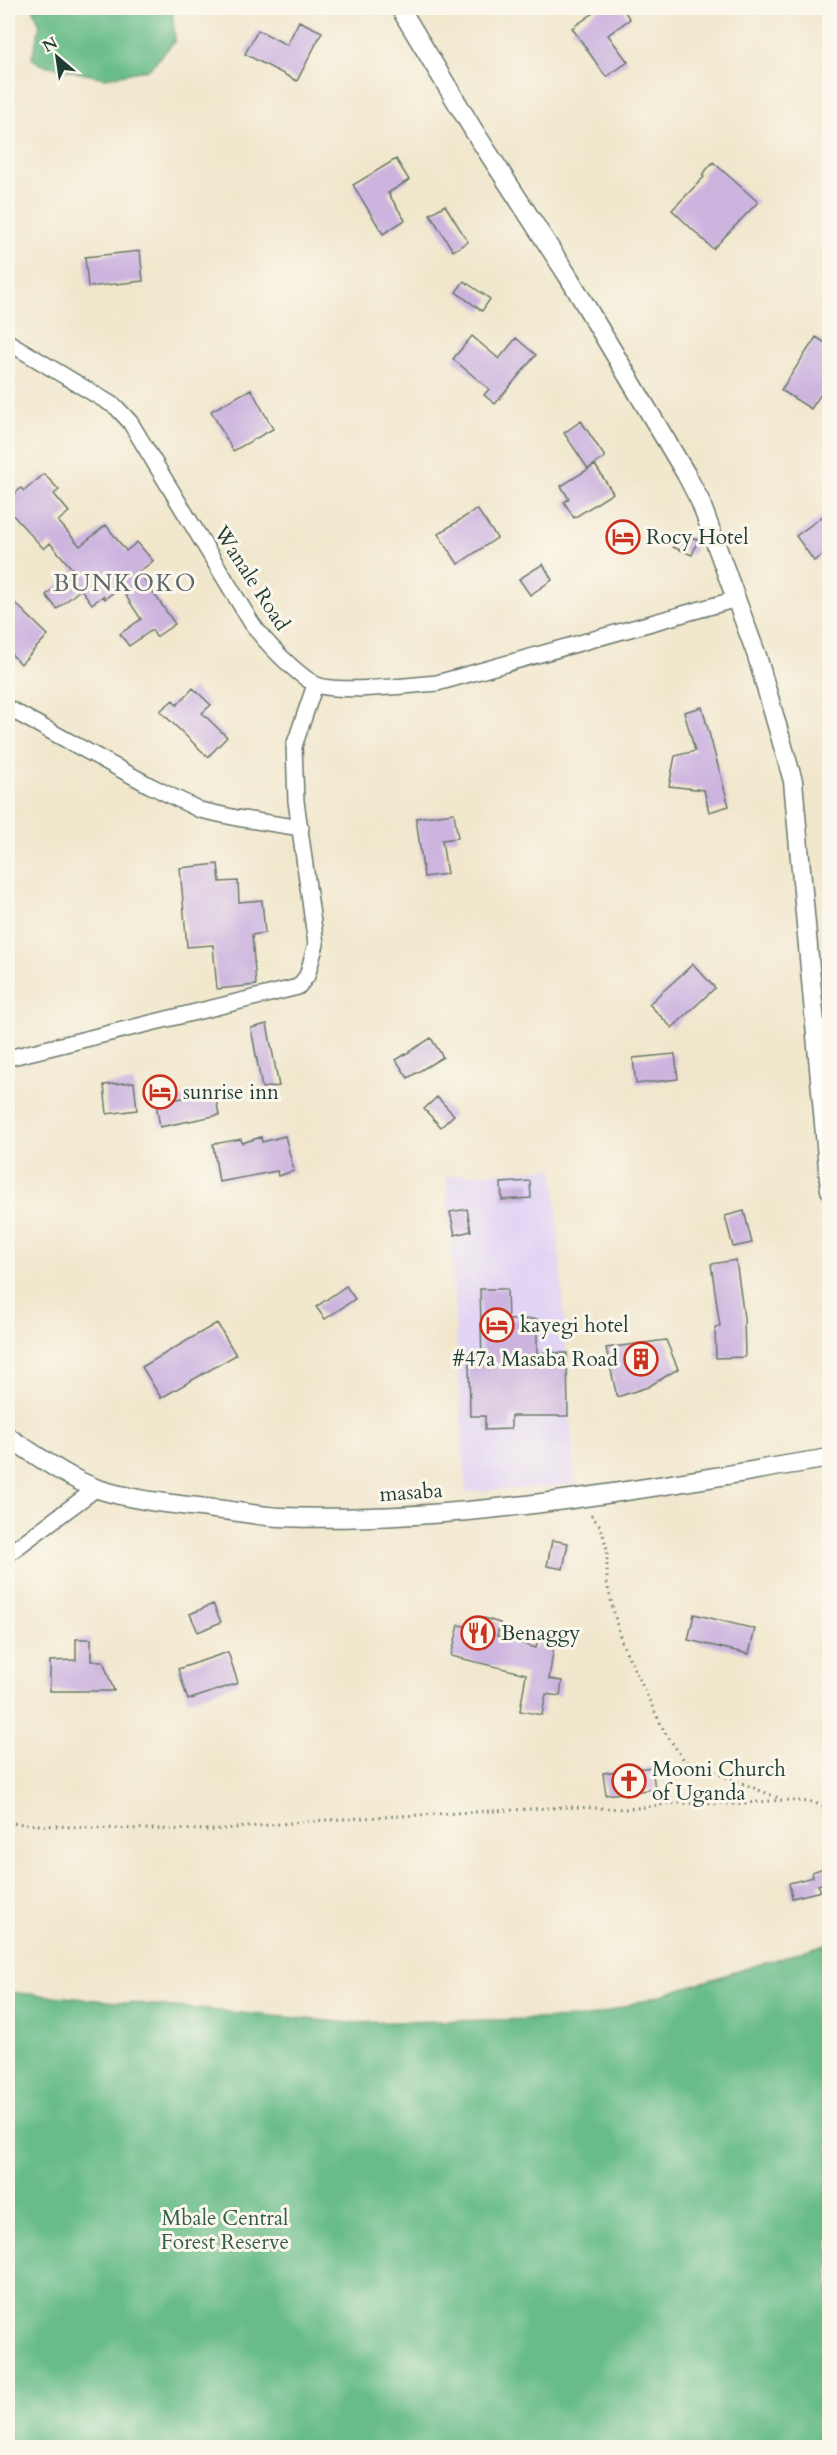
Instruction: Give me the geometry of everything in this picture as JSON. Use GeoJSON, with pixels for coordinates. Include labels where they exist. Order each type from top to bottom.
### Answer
{"type":"FeatureCollection","features":[{"type":"Feature","properties":{"kind":"street"},"geometry":{"type":"LineString","coordinates":[[400,8],[474,131],[568,276],[686,474],[700,501],[737,599],[757,656],[793,782],[829,1180]]}},
{"type":"Feature","properties":{"kind":"street","name":"Wanale Road"},"geometry":{"type":"LineString","coordinates":[[8,342],[116,407],[130,422],[250,622],[261,637],[315,685]]}},
{"type":"Feature","properties":{"kind":"street"},"geometry":{"type":"LineString","coordinates":[[8,1058],[298,987],[307,976],[316,944],[296,801],[294,746],[315,685],[389,688],[437,683],[737,599]]}},
{"type":"Feature","properties":{"kind":"street"},"geometry":{"type":"LineString","coordinates":[[8,708],[149,785],[200,810],[301,828]]}},
{"type":"Feature","properties":{"kind":"street","name":"masaba"},"geometry":{"type":"LineString","coordinates":[[8,1437],[48,1463],[97,1488],[159,1502],[279,1516],[356,1518],[436,1514],[576,1498],[830,1458]]}},
{"type":"Feature","properties":{"kind":"street"},"geometry":{"type":"LineString","coordinates":[[8,1554],[97,1488]]}},
{"type":"Feature","properties":{"kind":"path"},"geometry":{"type":"LineString","coordinates":[[576,1498],[601,1527],[607,1549],[607,1584],[621,1641],[664,1731],[684,1760],[783,1800]]}},
{"type":"Feature","properties":{"kind":"path"},"geometry":{"type":"LineString","coordinates":[[8,1823],[90,1828],[213,1830],[324,1820],[567,1807],[629,1809],[677,1803],[735,1804],[783,1800],[811,1802],[830,1809]]}},
{"type":"Feature","properties":{"kind":"shaded area","name":"kayegi hotel"},"geometry":{"type":"Polygon","coordinates":[[[554,1168],[575,1485],[466,1492],[446,1176],[554,1168]]]}},
{"type":"Feature","properties":{"kind":"green space"},"geometry":{"type":"Polygon","coordinates":[[[33,8],[172,8],[175,41],[149,69],[105,78],[40,64],[32,58],[40,25],[33,8]]]}},
{"type":"Feature","properties":{"kind":"green space","name":"Mbale Central Forest Reserve"},"geometry":{"type":"Polygon","coordinates":[[[829,1943],[829,2447],[8,2447],[8,1992],[350,2023],[587,2018],[829,1943]]]}},
{"type":"Feature","properties":{"kind":"building"},"geometry":{"type":"Polygon","coordinates":[[[601,8],[622,8],[630,19],[608,35],[628,62],[606,77],[572,28],[601,8]]]}},
{"type":"Feature","properties":{"kind":"building"},"geometry":{"type":"Polygon","coordinates":[[[299,21],[322,32],[297,81],[245,54],[258,30],[287,45],[299,21]]]}},
{"type":"Feature","properties":{"kind":"building"},"geometry":{"type":"Polygon","coordinates":[[[396,159],[409,180],[388,193],[405,220],[383,234],[353,185],[396,159]]]}},
{"type":"Feature","properties":{"kind":"building"},"geometry":{"type":"Polygon","coordinates":[[[713,162],[758,202],[713,249],[672,210],[704,177],[702,175],[713,162]]]}},
{"type":"Feature","properties":{"kind":"building"},"geometry":{"type":"Polygon","coordinates":[[[445,205],[468,242],[453,251],[430,214],[445,205]]]}},
{"type":"Feature","properties":{"kind":"building"},"geometry":{"type":"Polygon","coordinates":[[[140,251],[143,281],[88,287],[85,257],[140,251]]]}},
{"type":"Feature","properties":{"kind":"building"},"geometry":{"type":"Polygon","coordinates":[[[464,281],[490,299],[482,311],[456,292],[464,281]]]}},
{"type":"Feature","properties":{"kind":"building"},"geometry":{"type":"Polygon","coordinates":[[[472,336],[499,359],[516,338],[536,355],[495,404],[484,395],[489,389],[453,359],[472,336]]]}},
{"type":"Feature","properties":{"kind":"building"},"geometry":{"type":"Polygon","coordinates":[[[816,337],[830,346],[830,380],[811,409],[781,390],[816,337]]]}},
{"type":"Feature","properties":{"kind":"building"},"geometry":{"type":"Polygon","coordinates":[[[251,389],[273,429],[233,451],[211,411],[251,389]]]}},
{"type":"Feature","properties":{"kind":"building"},"geometry":{"type":"Polygon","coordinates":[[[581,421],[605,457],[588,469],[564,433],[581,421]]]}},
{"type":"Feature","properties":{"kind":"building"},"geometry":{"type":"Polygon","coordinates":[[[595,465],[613,493],[574,518],[564,502],[569,499],[561,486],[595,465]]]}},
{"type":"Feature","properties":{"kind":"building"},"geometry":{"type":"Polygon","coordinates":[[[44,474],[59,490],[54,494],[69,512],[58,521],[80,546],[106,525],[126,551],[137,542],[153,561],[139,572],[175,624],[156,637],[152,630],[129,646],[120,634],[141,619],[120,587],[105,599],[103,596],[92,604],[81,589],[57,609],[46,595],[74,571],[50,543],[44,549],[8,510],[8,500],[21,488],[24,491],[44,474]]]}},
{"type":"Feature","properties":{"kind":"building"},"geometry":{"type":"Polygon","coordinates":[[[477,509],[497,538],[458,564],[438,534],[477,509]]]}},
{"type":"Feature","properties":{"kind":"building"},"geometry":{"type":"Polygon","coordinates":[[[830,511],[830,550],[814,561],[796,536],[830,511]]]}},
{"type":"Feature","properties":{"kind":"building","name":"Rocy Hotel"},"geometry":{"type":"Polygon","coordinates":[[[680,532],[698,540],[692,555],[673,547],[680,532]]]}},
{"type":"Feature","properties":{"kind":"building"},"geometry":{"type":"Polygon","coordinates":[[[543,564],[552,580],[530,595],[519,579],[543,564]]]}},
{"type":"Feature","properties":{"kind":"building"},"geometry":{"type":"Polygon","coordinates":[[[8,596],[48,635],[21,664],[8,651],[8,596]]]}},
{"type":"Feature","properties":{"kind":"building"},"geometry":{"type":"Polygon","coordinates":[[[193,688],[211,705],[202,713],[227,737],[208,757],[160,711],[173,700],[177,705],[193,688]]]}},
{"type":"Feature","properties":{"kind":"building"},"geometry":{"type":"Polygon","coordinates":[[[702,707],[729,806],[709,812],[704,790],[669,786],[675,756],[695,751],[684,712],[702,707]]]}},
{"type":"Feature","properties":{"kind":"building"},"geometry":{"type":"Polygon","coordinates":[[[454,813],[458,838],[442,840],[447,874],[424,877],[416,818],[454,813]]]}},
{"type":"Feature","properties":{"kind":"building"},"geometry":{"type":"Polygon","coordinates":[[[218,864],[220,882],[238,881],[239,902],[262,900],[265,933],[252,935],[256,985],[217,989],[213,945],[187,947],[180,868],[218,864]]]}},
{"type":"Feature","properties":{"kind":"building"},"geometry":{"type":"Polygon","coordinates":[[[693,964],[715,988],[672,1028],[649,1004],[693,964]]]}},
{"type":"Feature","properties":{"kind":"building"},"geometry":{"type":"Polygon","coordinates":[[[267,1024],[279,1086],[262,1088],[251,1028],[267,1024]]]}},
{"type":"Feature","properties":{"kind":"building"},"geometry":{"type":"Polygon","coordinates":[[[431,1038],[443,1057],[408,1078],[396,1060],[431,1038]]]}},
{"type":"Feature","properties":{"kind":"building"},"geometry":{"type":"Polygon","coordinates":[[[675,1054],[678,1079],[636,1084],[633,1058],[675,1054]]]}},
{"type":"Feature","properties":{"kind":"building"},"geometry":{"type":"Polygon","coordinates":[[[134,1082],[137,1110],[107,1114],[104,1085],[134,1082]]]}},
{"type":"Feature","properties":{"kind":"building"},"geometry":{"type":"Polygon","coordinates":[[[215,1092],[219,1115],[160,1127],[156,1103],[215,1092]]]}},
{"type":"Feature","properties":{"kind":"building"},"geometry":{"type":"Polygon","coordinates":[[[437,1097],[454,1115],[441,1127],[424,1109],[437,1097]]]}},
{"type":"Feature","properties":{"kind":"building"},"geometry":{"type":"Polygon","coordinates":[[[285,1136],[294,1171],[278,1176],[277,1171],[219,1182],[213,1144],[241,1139],[242,1143],[261,1137],[262,1142],[285,1136]]]}},
{"type":"Feature","properties":{"kind":"building"},"geometry":{"type":"Polygon","coordinates":[[[530,1181],[531,1198],[502,1200],[501,1183],[530,1181]]]}},
{"type":"Feature","properties":{"kind":"building"},"geometry":{"type":"Polygon","coordinates":[[[467,1209],[471,1231],[455,1235],[450,1212],[467,1209]]]}},
{"type":"Feature","properties":{"kind":"building"},"geometry":{"type":"Polygon","coordinates":[[[744,1211],[752,1243],[733,1247],[725,1216],[744,1211]]]}},
{"type":"Feature","properties":{"kind":"building"},"geometry":{"type":"Polygon","coordinates":[[[736,1260],[744,1318],[745,1357],[716,1358],[715,1327],[720,1326],[711,1264],[736,1260]]]}},
{"type":"Feature","properties":{"kind":"building"},"geometry":{"type":"Polygon","coordinates":[[[346,1286],[355,1299],[325,1319],[316,1307],[346,1286]]]}},
{"type":"Feature","properties":{"kind":"building"},"geometry":{"type":"Polygon","coordinates":[[[480,1289],[507,1289],[508,1320],[537,1319],[537,1353],[567,1353],[568,1416],[511,1416],[511,1429],[485,1430],[485,1416],[470,1416],[469,1359],[482,1359],[480,1289]]]}},
{"type":"Feature","properties":{"kind":"building"},"geometry":{"type":"Polygon","coordinates":[[[217,1323],[236,1355],[161,1398],[142,1367],[217,1323]]]}},
{"type":"Feature","properties":{"kind":"building","name":"#47a Masaba Road"},"geometry":{"type":"Polygon","coordinates":[[[666,1340],[678,1369],[648,1387],[617,1397],[606,1348],[666,1340]]]}},
{"type":"Feature","properties":{"kind":"building"},"geometry":{"type":"Polygon","coordinates":[[[552,1540],[568,1543],[563,1569],[547,1566],[552,1540]]]}},
{"type":"Feature","properties":{"kind":"building"},"geometry":{"type":"Polygon","coordinates":[[[213,1604],[221,1622],[198,1632],[190,1614],[213,1604]]]}},
{"type":"Feature","properties":{"kind":"building"},"geometry":{"type":"Polygon","coordinates":[[[694,1614],[755,1629],[749,1654],[688,1640],[694,1614]]]}},
{"type":"Feature","properties":{"kind":"building"},"geometry":{"type":"Polygon","coordinates":[[[484,1618],[500,1623],[497,1636],[536,1648],[538,1637],[555,1639],[549,1679],[562,1681],[560,1696],[546,1694],[542,1715],[520,1711],[526,1674],[451,1656],[459,1625],[480,1629],[484,1618]]]}},
{"type":"Feature","properties":{"kind":"building"},"geometry":{"type":"Polygon","coordinates":[[[76,1639],[91,1639],[91,1661],[103,1661],[114,1691],[50,1691],[50,1661],[76,1660],[76,1639]]]}},
{"type":"Feature","properties":{"kind":"building"},"geometry":{"type":"Polygon","coordinates":[[[228,1652],[238,1683],[188,1700],[178,1669],[228,1652]]]}},
{"type":"Feature","properties":{"kind":"building","name":"Mooni Church of Uganda"},"geometry":{"type":"Polygon","coordinates":[[[652,1767],[655,1789],[606,1795],[603,1773],[652,1767]]]}},
{"type":"Feature","properties":{"kind":"building"},"geometry":{"type":"Polygon","coordinates":[[[830,1866],[830,1881],[818,1885],[821,1891],[792,1898],[789,1883],[813,1877],[812,1872],[830,1866]]]}},
{"type":"Feature","properties":{"kind":"place","name":"Rocy Hotel"},"geometry":{"type":"Point","coordinates":[623,537]}},
{"type":"Feature","properties":{"kind":"place","name":"sunrise inn"},"geometry":{"type":"Point","coordinates":[160,1092]}},
{"type":"Feature","properties":{"kind":"place","name":"kayegi hotel"},"geometry":{"type":"Point","coordinates":[497,1325]}},
{"type":"Feature","properties":{"kind":"place","name":"#47a Masaba Road"},"geometry":{"type":"Point","coordinates":[641,1359]}},
{"type":"Feature","properties":{"kind":"place","name":"Benaggy"},"geometry":{"type":"Point","coordinates":[478,1633]}},
{"type":"Feature","properties":{"kind":"place","name":"Mooni Church of Uganda"},"geometry":{"type":"Point","coordinates":[629,1781]}},
{"type":"Feature","properties":{"kind":"district","name":"BUNKOKO"},"geometry":{"type":"Point","coordinates":[125,583]}}]}
